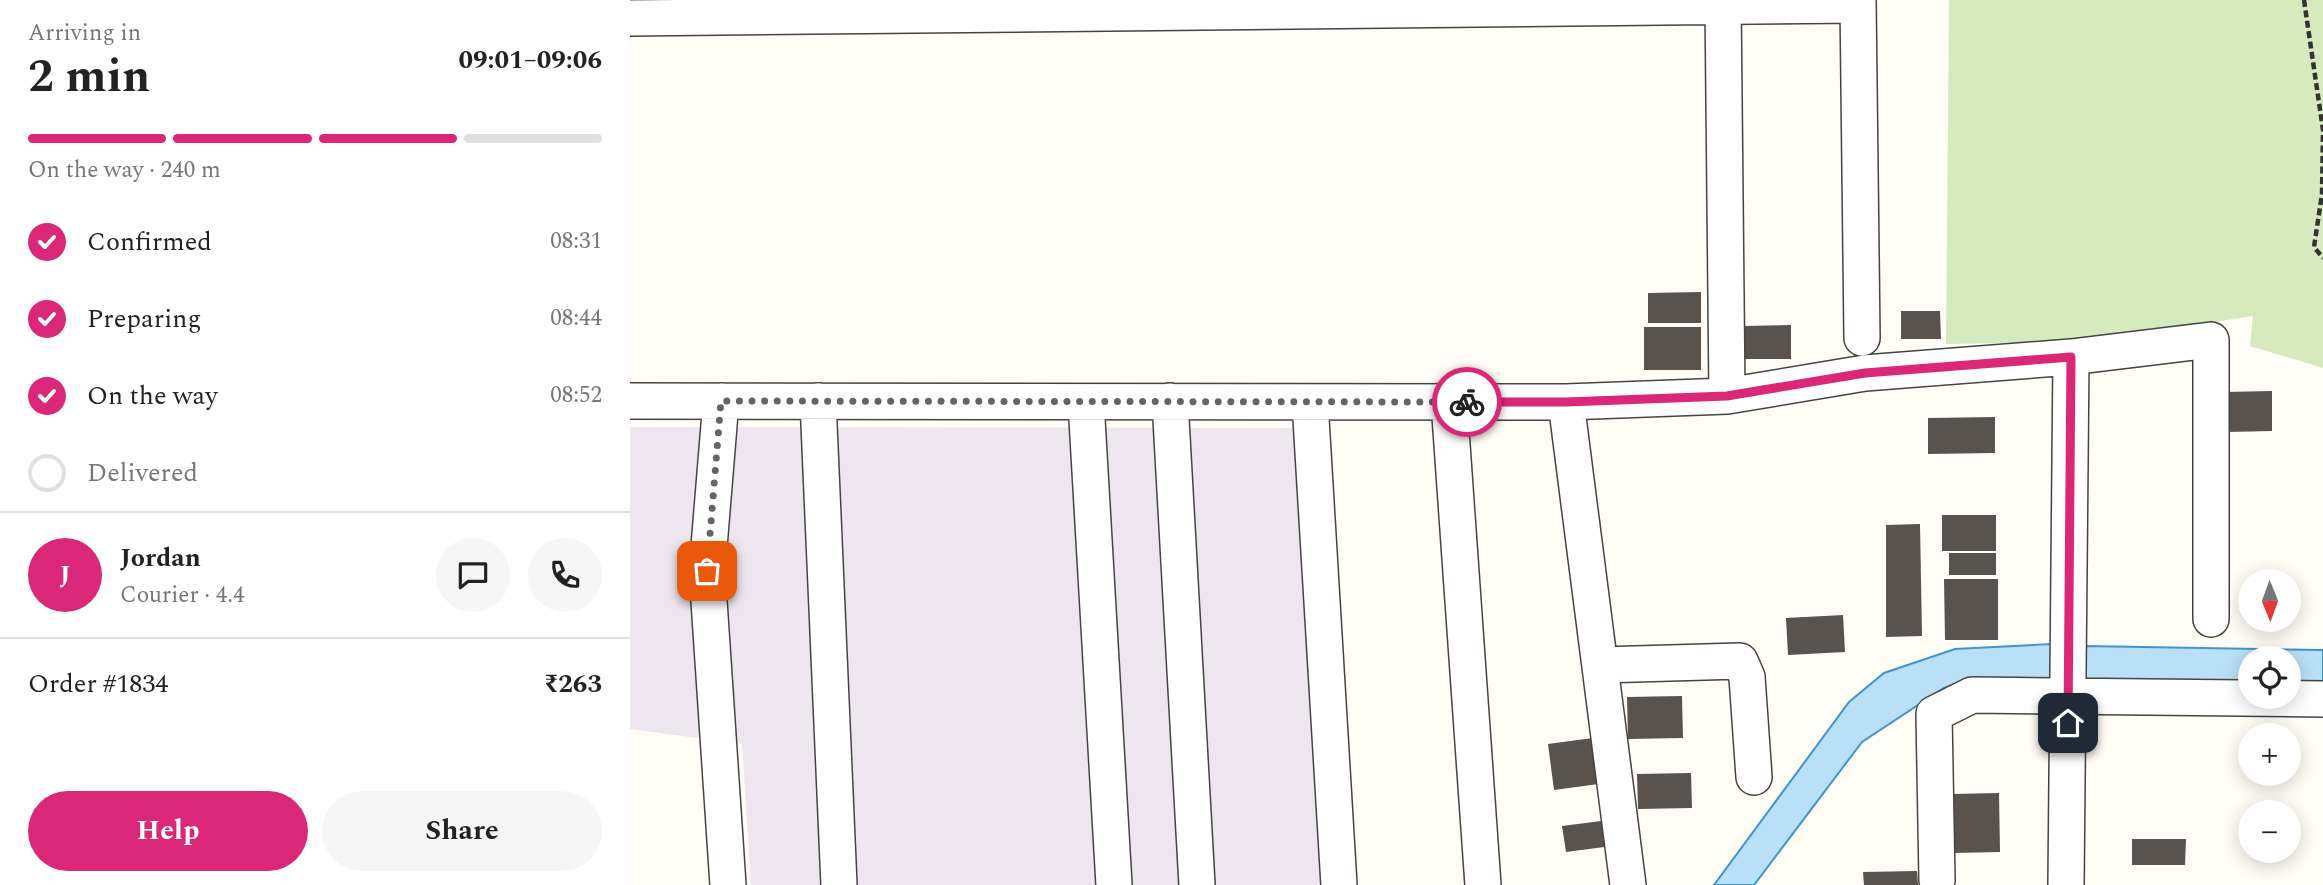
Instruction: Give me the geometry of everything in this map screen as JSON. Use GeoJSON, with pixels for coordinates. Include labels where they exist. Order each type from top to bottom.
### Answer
{"type":"FeatureCollection","features":[{"type":"Feature","properties":{"kind":"street"},"geometry":{"type":"LineString","coordinates":[[632,12],[756,8],[1858,2],[1862,338]]}},
{"type":"Feature","properties":{"kind":"street"},"geometry":{"type":"LineString","coordinates":[[1723,3],[1727,396]]}},
{"type":"Feature","properties":{"kind":"street"},"geometry":{"type":"LineString","coordinates":[[630,401],[1566,402],[1727,396],[1865,373],[2071,357],[2211,340],[2211,619]]}},
{"type":"Feature","properties":{"kind":"street"},"geometry":{"type":"LineString","coordinates":[[2066,885],[2071,357]]}},
{"type":"Feature","properties":{"kind":"street"},"geometry":{"type":"LineString","coordinates":[[721,401],[707,571],[727,885]]}},
{"type":"Feature","properties":{"kind":"street"},"geometry":{"type":"LineString","coordinates":[[818,401],[839,885]]}},
{"type":"Feature","properties":{"kind":"street"},"geometry":{"type":"LineString","coordinates":[[1170,401],[1197,885]]}},
{"type":"Feature","properties":{"kind":"street"},"geometry":{"type":"LineString","coordinates":[[1086,402],[1114,885]]}},
{"type":"Feature","properties":{"kind":"street"},"geometry":{"type":"LineString","coordinates":[[1310,402],[1339,885]]}},
{"type":"Feature","properties":{"kind":"street"},"geometry":{"type":"LineString","coordinates":[[1450,402],[1483,885]]}},
{"type":"Feature","properties":{"kind":"street"},"geometry":{"type":"LineString","coordinates":[[1566,402],[1628,885]]}},
{"type":"Feature","properties":{"kind":"street"},"geometry":{"type":"LineString","coordinates":[[1600,666],[1740,661],[1747,677],[1754,777]]}},
{"type":"Feature","properties":{"kind":"street"},"geometry":{"type":"LineString","coordinates":[[1937,880],[1934,714],[1972,695],[2323,699]]}},
{"type":"Feature","properties":{"kind":"path"},"geometry":{"type":"LineString","coordinates":[[2304,0],[2323,130],[2322,194],[2314,247],[2323,258]]}},
{"type":"Feature","properties":{"kind":"shaded area"},"geometry":{"type":"Polygon","coordinates":[[[630,427],[1297,428],[1331,885],[751,885],[742,744],[630,729],[630,427]]]}},
{"type":"Feature","properties":{"kind":"green space"},"geometry":{"type":"Polygon","coordinates":[[[1949,0],[2323,0],[2323,368],[2250,346],[2253,316],[2084,342],[1946,344],[1949,0]]]}},
{"type":"Feature","properties":{"kind":"water"},"geometry":{"type":"Polygon","coordinates":[[[2051,644],[2051,680],[1965,680],[1944,688],[1862,742],[1754,885],[1714,885],[1849,702],[1884,673],[1955,649],[2051,644]]]}},
{"type":"Feature","properties":{"kind":"water"},"geometry":{"type":"Polygon","coordinates":[[[2085,646],[2238,649],[2238,685],[2085,679],[2085,646]]]}},
{"type":"Feature","properties":{"kind":"water"},"geometry":{"type":"Polygon","coordinates":[[[2301,650],[2323,650],[2323,688],[2301,687],[2301,650]]]}},
{"type":"Feature","properties":{"kind":"building"},"geometry":{"type":"Polygon","coordinates":[[[1701,292],[1701,323],[1648,323],[1648,293],[1701,292]]]}},
{"type":"Feature","properties":{"kind":"building"},"geometry":{"type":"Polygon","coordinates":[[[1901,311],[1940,311],[1941,339],[1901,339],[1901,311]]]}},
{"type":"Feature","properties":{"kind":"building"},"geometry":{"type":"Polygon","coordinates":[[[1791,325],[1791,359],[1744,359],[1744,326],[1791,325]]]}},
{"type":"Feature","properties":{"kind":"building"},"geometry":{"type":"Polygon","coordinates":[[[1644,327],[1701,327],[1701,370],[1644,370],[1644,327]]]}},
{"type":"Feature","properties":{"kind":"building"},"geometry":{"type":"Polygon","coordinates":[[[2272,391],[2272,431],[2226,432],[2225,392],[2272,391]]]}},
{"type":"Feature","properties":{"kind":"building"},"geometry":{"type":"Polygon","coordinates":[[[1995,417],[1995,453],[1928,454],[1928,418],[1995,417]]]}},
{"type":"Feature","properties":{"kind":"building"},"geometry":{"type":"Polygon","coordinates":[[[1942,515],[1996,515],[1996,551],[1942,551],[1942,515]]]}},
{"type":"Feature","properties":{"kind":"building"},"geometry":{"type":"Polygon","coordinates":[[[1920,524],[1922,636],[1886,637],[1886,525],[1920,524]]]}},
{"type":"Feature","properties":{"kind":"building"},"geometry":{"type":"Polygon","coordinates":[[[1949,553],[1996,553],[1996,575],[1949,575],[1949,553]]]}},
{"type":"Feature","properties":{"kind":"building"},"geometry":{"type":"Polygon","coordinates":[[[1944,579],[1998,579],[1998,640],[1945,640],[1944,579]]]}},
{"type":"Feature","properties":{"kind":"building"},"geometry":{"type":"Polygon","coordinates":[[[1843,615],[1845,652],[1788,655],[1786,618],[1843,615]]]}},
{"type":"Feature","properties":{"kind":"building"},"geometry":{"type":"Polygon","coordinates":[[[1682,696],[1683,738],[1628,739],[1627,697],[1682,696]]]}},
{"type":"Feature","properties":{"kind":"building"},"geometry":{"type":"Polygon","coordinates":[[[1600,737],[1606,783],[1554,790],[1548,744],[1600,737]]]}},
{"type":"Feature","properties":{"kind":"building"},"geometry":{"type":"Polygon","coordinates":[[[1691,773],[1692,808],[1638,809],[1637,774],[1691,773]]]}},
{"type":"Feature","properties":{"kind":"building"},"geometry":{"type":"Polygon","coordinates":[[[1999,793],[2000,852],[1953,853],[1952,794],[1999,793]]]}},
{"type":"Feature","properties":{"kind":"building"},"geometry":{"type":"Polygon","coordinates":[[[1609,820],[1612,846],[1566,852],[1562,826],[1609,820]]]}},
{"type":"Feature","properties":{"kind":"building"},"geometry":{"type":"Polygon","coordinates":[[[2132,839],[2186,839],[2185,865],[2132,865],[2132,839]]]}},
{"type":"Feature","properties":{"kind":"building"},"geometry":{"type":"Polygon","coordinates":[[[1917,871],[1918,885],[1864,885],[1863,872],[1917,871]]]}},
{"type":"Feature","properties":{"kind":"way so far"},"geometry":{"type":"LineString","coordinates":[[707,571],[721,401],[1467,402]]}},
{"type":"Feature","properties":{"kind":"route"},"geometry":{"type":"LineString","coordinates":[[1467,402],[1566,402],[1727,396],[1865,373],[2071,357],[2068,723]]}}]}
